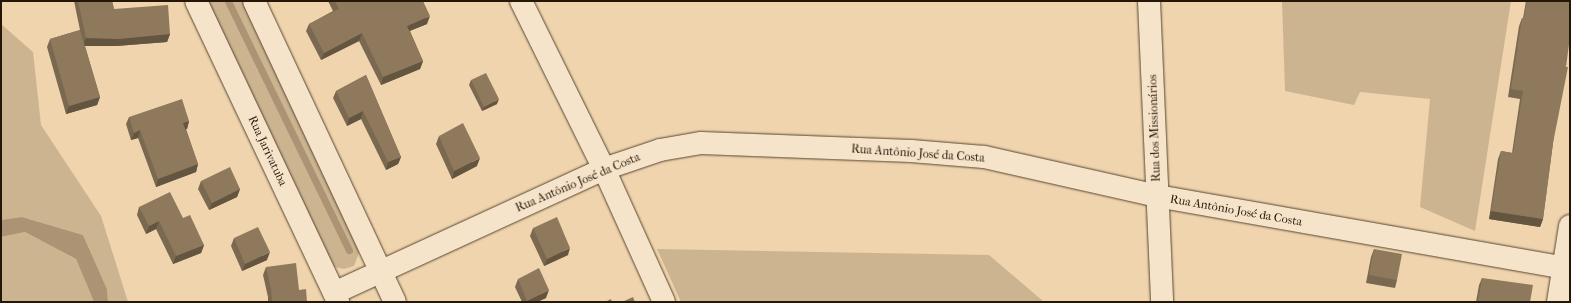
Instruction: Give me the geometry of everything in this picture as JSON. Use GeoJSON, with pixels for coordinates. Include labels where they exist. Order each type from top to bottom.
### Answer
{"type":"FeatureCollection","features":[{"type":"Feature","properties":{"kind":"street","name":"Rua Jarivatuba"},"geometry":{"type":"LineString","coordinates":[[196,1],[336,297]]}},
{"type":"Feature","properties":{"kind":"street"},"geometry":{"type":"LineString","coordinates":[[254,1],[395,302]]}},
{"type":"Feature","properties":{"kind":"street"},"geometry":{"type":"LineString","coordinates":[[521,1],[604,170],[664,302]]}},
{"type":"Feature","properties":{"kind":"street","name":"Rua dos Missionários"},"geometry":{"type":"LineString","coordinates":[[1149,1],[1162,302]]}},
{"type":"Feature","properties":{"kind":"street","name":"Rua Antônio José da Costa"},"geometry":{"type":"LineString","coordinates":[[336,297],[381,271],[604,170],[660,150],[701,143],[952,153],[1021,164],[1158,196],[1567,268]]}},
{"type":"Feature","properties":{"kind":"street"},"geometry":{"type":"LineString","coordinates":[[1558,302],[1567,268],[1570,226]]}},
{"type":"Feature","properties":{"kind":"shaded area"},"geometry":{"type":"Polygon","coordinates":[[[207,1],[242,1],[360,250],[354,266],[344,269],[335,267],[329,258],[207,1]]]}},
{"type":"Feature","properties":{"kind":"shaded area"},"geometry":{"type":"Polygon","coordinates":[[[1282,1],[1511,1],[1475,231],[1420,207],[1430,99],[1360,92],[1354,105],[1285,91],[1282,1]]]}},
{"type":"Feature","properties":{"kind":"shaded area"},"geometry":{"type":"Polygon","coordinates":[[[1,24],[33,52],[41,125],[101,216],[128,302],[108,302],[107,289],[83,235],[22,217],[1,220],[1,24]]]}},
{"type":"Feature","properties":{"kind":"shaded area"},"geometry":{"type":"Polygon","coordinates":[[[22,217],[83,235],[107,289],[108,302],[94,302],[76,259],[25,232],[1,237],[1,220],[22,217]]]}},
{"type":"Feature","properties":{"kind":"shaded area"},"geometry":{"type":"Polygon","coordinates":[[[25,232],[76,259],[94,302],[1,302],[1,237],[25,232]]]}},
{"type":"Feature","properties":{"kind":"shaded area"},"geometry":{"type":"Polygon","coordinates":[[[657,249],[989,255],[1044,302],[681,302],[657,249]]]}},
{"type":"Feature","properties":{"kind":"building"},"geometry":{"type":"Polygon","coordinates":[[[78,1],[112,1],[114,9],[168,5],[170,34],[119,39],[86,38],[78,1]]]}},
{"type":"Feature","properties":{"kind":"building"},"geometry":{"type":"Polygon","coordinates":[[[335,1],[423,1],[430,16],[407,26],[423,61],[383,77],[362,33],[324,53],[309,24],[339,9],[335,1]]]}},
{"type":"Feature","properties":{"kind":"building"},"geometry":{"type":"Polygon","coordinates":[[[1527,1],[1570,1],[1570,37],[1566,67],[1568,67],[1553,143],[1543,219],[1491,211],[1501,151],[1513,153],[1523,91],[1511,89],[1522,18],[1524,18],[1527,1]]]}},
{"type":"Feature","properties":{"kind":"building"},"geometry":{"type":"Polygon","coordinates":[[[80,30],[100,97],[69,106],[50,39],[80,30]]]}},
{"type":"Feature","properties":{"kind":"building"},"geometry":{"type":"Polygon","coordinates":[[[486,73],[499,99],[484,107],[471,80],[486,73]]]}},
{"type":"Feature","properties":{"kind":"building"},"geometry":{"type":"Polygon","coordinates":[[[366,75],[401,157],[388,162],[363,111],[349,118],[336,91],[366,75]]]}},
{"type":"Feature","properties":{"kind":"building"},"geometry":{"type":"Polygon","coordinates":[[[182,99],[189,121],[183,123],[198,164],[158,179],[140,130],[134,133],[129,117],[182,99]]]}},
{"type":"Feature","properties":{"kind":"building"},"geometry":{"type":"Polygon","coordinates":[[[463,123],[480,158],[454,171],[439,136],[463,123]]]}},
{"type":"Feature","properties":{"kind":"building"},"geometry":{"type":"Polygon","coordinates":[[[230,167],[240,189],[212,203],[201,181],[230,167]]]}},
{"type":"Feature","properties":{"kind":"building"},"geometry":{"type":"Polygon","coordinates":[[[170,192],[183,218],[190,215],[204,245],[176,256],[159,221],[149,226],[139,207],[170,192]]]}},
{"type":"Feature","properties":{"kind":"building"},"geometry":{"type":"Polygon","coordinates":[[[557,217],[570,248],[547,259],[533,228],[557,217]]]}},
{"type":"Feature","properties":{"kind":"building"},"geometry":{"type":"Polygon","coordinates":[[[258,227],[270,252],[245,264],[234,238],[258,227]]]}},
{"type":"Feature","properties":{"kind":"building"},"geometry":{"type":"Polygon","coordinates":[[[1374,249],[1402,254],[1397,280],[1369,275],[1374,249]]]}},
{"type":"Feature","properties":{"kind":"building"},"geometry":{"type":"Polygon","coordinates":[[[296,263],[299,290],[306,289],[307,302],[272,302],[271,289],[266,267],[296,263]]]}},
{"type":"Feature","properties":{"kind":"building"},"geometry":{"type":"Polygon","coordinates":[[[539,268],[549,290],[527,301],[518,279],[539,268]]]}},
{"type":"Feature","properties":{"kind":"building"},"geometry":{"type":"Polygon","coordinates":[[[1482,278],[1533,285],[1530,302],[1478,302],[1482,278]]]}},
{"type":"Feature","properties":{"kind":"building"},"geometry":{"type":"Polygon","coordinates":[[[633,297],[635,302],[622,302],[633,297]]]}},
{"type":"Feature","properties":{"kind":"building"},"geometry":{"type":"Polygon","coordinates":[[[611,299],[612,302],[605,302],[611,299]]]}},
{"type":"Feature","properties":{"kind":"waterway"},"geometry":{"type":"LineString","coordinates":[[228,1],[349,250]]}}]}
